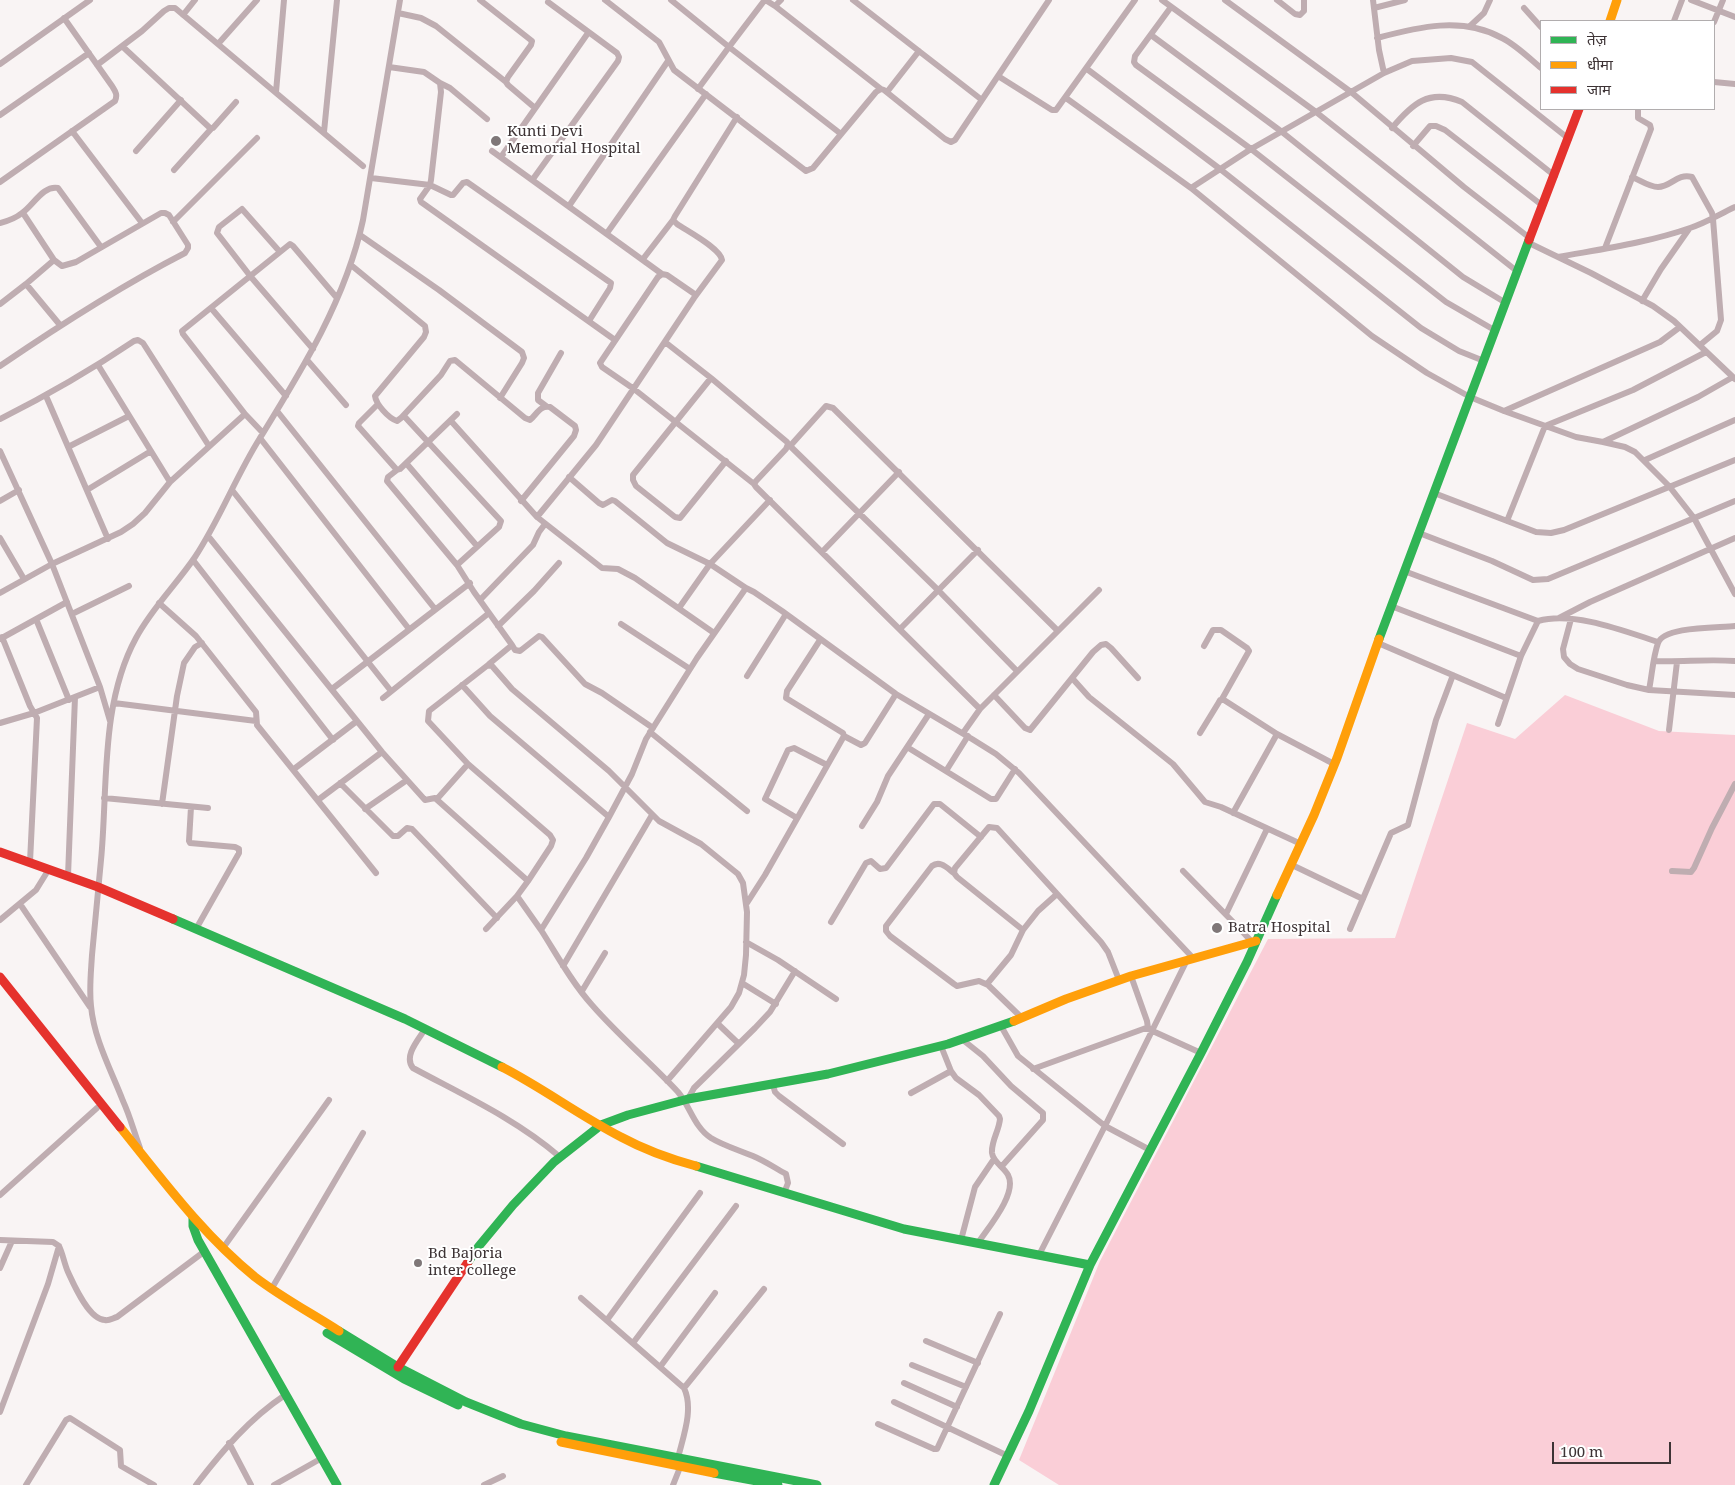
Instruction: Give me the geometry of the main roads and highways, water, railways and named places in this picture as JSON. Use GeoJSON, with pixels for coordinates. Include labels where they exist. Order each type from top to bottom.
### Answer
{"type":"FeatureCollection","features":[{"type":"Feature","properties":{"kind":"place","name":"Kunti Devi Memorial Hospital"},"geometry":{"type":"Point","coordinates":[496,141]}},
{"type":"Feature","properties":{"kind":"place","name":"Batra Hospital"},"geometry":{"type":"Point","coordinates":[1217,928]}},
{"type":"Feature","properties":{"kind":"place","name":"Bd Bajoria inter college"},"geometry":{"type":"Point","coordinates":[418,1263]}}]}
